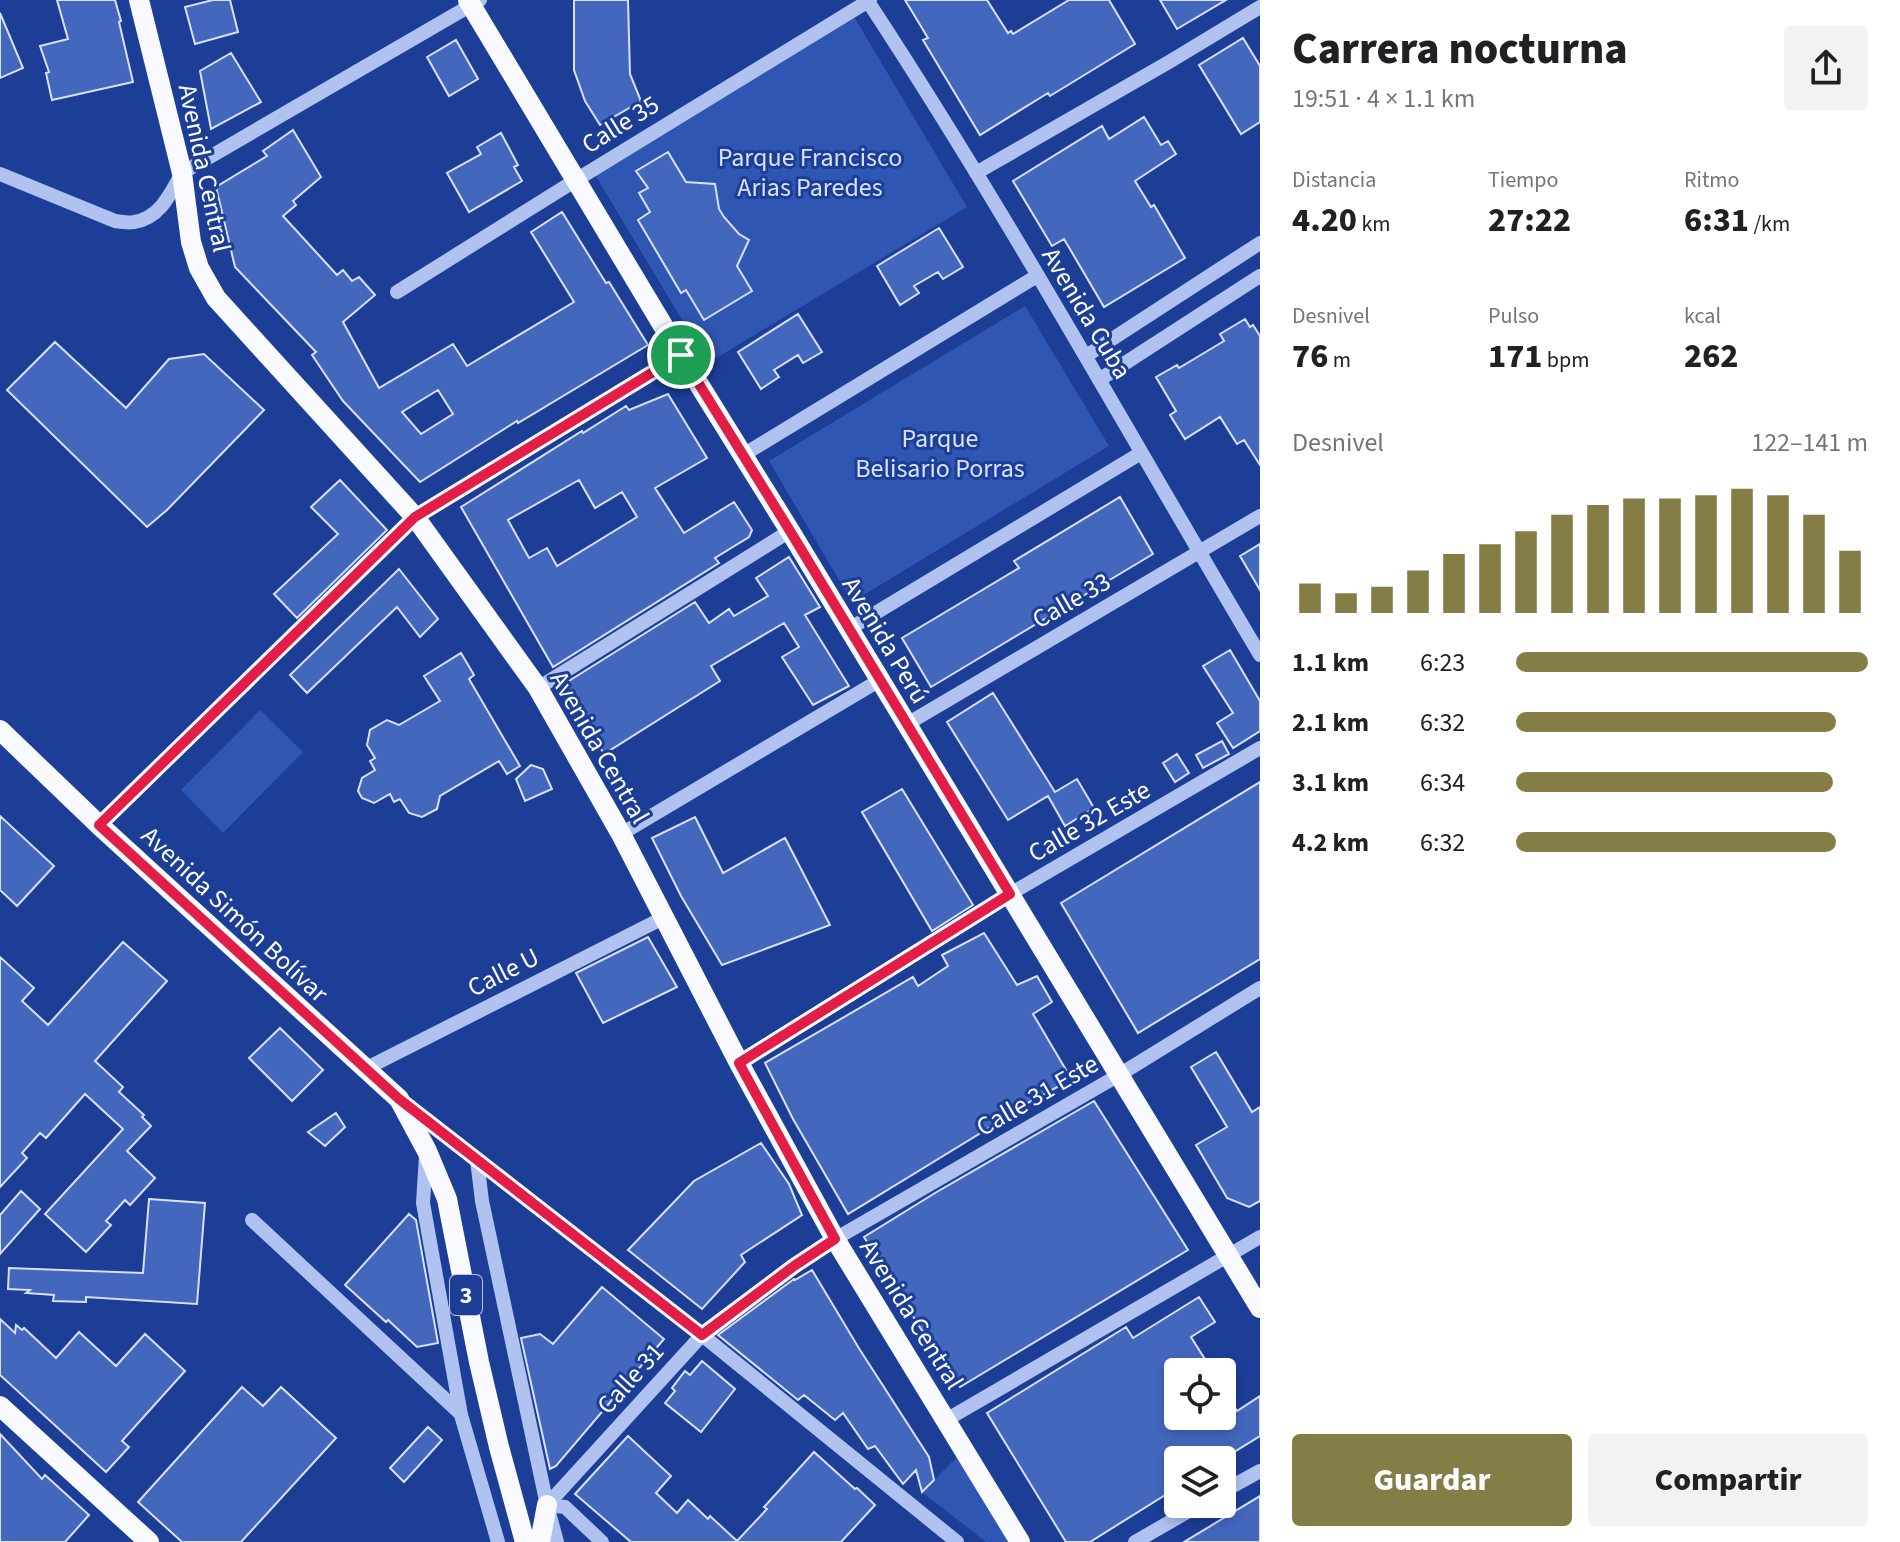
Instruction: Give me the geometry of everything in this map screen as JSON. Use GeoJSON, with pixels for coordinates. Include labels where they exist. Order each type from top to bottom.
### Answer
{"type":"FeatureCollection","features":[{"type":"Feature","properties":{"kind":"main road","name":"Avenida Central"},"geometry":{"type":"LineString","coordinates":[[139,0],[182,173],[191,242],[199,268],[216,298],[415,517],[538,688],[621,834],[739,1063],[835,1239],[1020,1542]]}},
{"type":"Feature","properties":{"kind":"main road","name":"Avenida Perú"},"geometry":{"type":"LineString","coordinates":[[473,2],[681,355],[1260,1308]]}},
{"type":"Feature","properties":{"kind":"main road","name":"Avenida Simón Bolívar"},"geometry":{"type":"LineString","coordinates":[[0,730],[365,1069]]}},
{"type":"Feature","properties":{"kind":"main road","name":"3"},"geometry":{"type":"LineString","coordinates":[[365,1069],[399,1099],[427,1151],[447,1199],[479,1362],[525,1542]]}},
{"type":"Feature","properties":{"kind":"main road"},"geometry":{"type":"LineString","coordinates":[[0,1406],[149,1542]]}},
{"type":"Feature","properties":{"kind":"main road"},"geometry":{"type":"LineString","coordinates":[[540,1542],[547,1505]]}},
{"type":"Feature","properties":{"kind":"street","name":"Avenida Cuba"},"geometry":{"type":"LineString","coordinates":[[868,0],[1086,356],[1260,655]]}},
{"type":"Feature","properties":{"kind":"street","name":"Calle 35"},"geometry":{"type":"LineString","coordinates":[[397,292],[868,0]]}},
{"type":"Feature","properties":{"kind":"street"},"geometry":{"type":"LineString","coordinates":[[0,174],[115,221],[134,222],[151,216],[166,202],[182,173],[473,2]]}},
{"type":"Feature","properties":{"kind":"street"},"geometry":{"type":"LineString","coordinates":[[976,173],[1260,7]]}},
{"type":"Feature","properties":{"kind":"street"},"geometry":{"type":"LineString","coordinates":[[1086,356],[1260,243]]}},
{"type":"Feature","properties":{"kind":"street"},"geometry":{"type":"LineString","coordinates":[[743,455],[1037,276]]}},
{"type":"Feature","properties":{"kind":"street"},"geometry":{"type":"LineString","coordinates":[[1099,380],[1260,276]]}},
{"type":"Feature","properties":{"kind":"street"},"geometry":{"type":"LineString","coordinates":[[99,825],[415,517],[681,355]]}},
{"type":"Feature","properties":{"kind":"street"},"geometry":{"type":"LineString","coordinates":[[849,629],[1141,453]]}},
{"type":"Feature","properties":{"kind":"street","name":"Calle 33"},"geometry":{"type":"LineString","coordinates":[[907,724],[1260,516]]}},
{"type":"Feature","properties":{"kind":"street"},"geometry":{"type":"LineString","coordinates":[[538,688],[790,531]]}},
{"type":"Feature","properties":{"kind":"street"},"geometry":{"type":"LineString","coordinates":[[621,834],[880,680]]}},
{"type":"Feature","properties":{"kind":"street","name":"Calle 32 Este"},"geometry":{"type":"LineString","coordinates":[[739,1063],[1010,894],[1260,748]]}},
{"type":"Feature","properties":{"kind":"street","name":"Calle U"},"geometry":{"type":"LineString","coordinates":[[365,1069],[663,918]]}},
{"type":"Feature","properties":{"kind":"street","name":"Calle 31 Este"},"geometry":{"type":"LineString","coordinates":[[835,1239],[1119,1075],[1260,988]]}},
{"type":"Feature","properties":{"kind":"street"},"geometry":{"type":"LineString","coordinates":[[399,1099],[702,1335],[957,1542]]}},
{"type":"Feature","properties":{"kind":"street"},"geometry":{"type":"LineString","coordinates":[[427,1151],[423,1203],[461,1415],[498,1542]]}},
{"type":"Feature","properties":{"kind":"street"},"geometry":{"type":"LineString","coordinates":[[477,1160],[482,1201],[557,1542]]}},
{"type":"Feature","properties":{"kind":"street"},"geometry":{"type":"LineString","coordinates":[[252,1220],[461,1415]]}},
{"type":"Feature","properties":{"kind":"street"},"geometry":{"type":"LineString","coordinates":[[946,1420],[1260,1237]]}},
{"type":"Feature","properties":{"kind":"street","name":"Calle 31"},"geometry":{"type":"LineString","coordinates":[[547,1505],[702,1335],[835,1239]]}},
{"type":"Feature","properties":{"kind":"street"},"geometry":{"type":"LineString","coordinates":[[1236,1484],[1260,1471]]}},
{"type":"Feature","properties":{"kind":"street"},"geometry":{"type":"LineString","coordinates":[[547,1505],[565,1507],[602,1542]]}},
{"type":"Feature","properties":{"kind":"street"},"geometry":{"type":"LineString","coordinates":[[1135,1542],[1177,1518]]}},
{"type":"Feature","properties":{"kind":"green space","name":"Parque Francisco Arias Paredes"},"geometry":{"type":"Polygon","coordinates":[[[853,15],[967,207],[708,363],[594,173],[853,15]]]}},
{"type":"Feature","properties":{"kind":"green space","name":"Parque Belisario Porras"},"geometry":{"type":"Polygon","coordinates":[[[1025,306],[1109,446],[852,602],[769,461],[1025,306]]]}},
{"type":"Feature","properties":{"kind":"green space"},"geometry":{"type":"Polygon","coordinates":[[[260,710],[303,752],[223,833],[181,790],[260,710]]]}},
{"type":"Feature","properties":{"kind":"green space"},"geometry":{"type":"Polygon","coordinates":[[[957,1457],[1013,1542],[986,1542],[922,1492],[957,1457]]]}},
{"type":"Feature","properties":{"kind":"building"},"geometry":{"type":"Polygon","coordinates":[[[57,0],[115,0],[133,82],[52,100],[46,73],[49,72],[40,46],[68,39],[57,0]]]}},
{"type":"Feature","properties":{"kind":"building"},"geometry":{"type":"Polygon","coordinates":[[[213,0],[230,0],[238,32],[195,44],[185,7],[213,0]]]}},
{"type":"Feature","properties":{"kind":"building"},"geometry":{"type":"Polygon","coordinates":[[[574,0],[628,0],[630,74],[641,101],[600,125],[585,101],[574,70],[574,0]]]}},
{"type":"Feature","properties":{"kind":"building"},"geometry":{"type":"Polygon","coordinates":[[[905,0],[987,0],[1008,33],[1011,31],[1013,34],[1069,0],[1109,0],[1135,44],[980,135],[923,40],[928,38],[905,0]]]}},
{"type":"Feature","properties":{"kind":"building"},"geometry":{"type":"Polygon","coordinates":[[[1160,0],[1226,0],[1177,29],[1160,0]]]}},
{"type":"Feature","properties":{"kind":"building"},"geometry":{"type":"Polygon","coordinates":[[[0,13],[23,68],[0,78],[0,13]]]}},
{"type":"Feature","properties":{"kind":"building"},"geometry":{"type":"Polygon","coordinates":[[[1243,38],[1260,66],[1260,122],[1241,134],[1199,65],[1243,38]]]}},
{"type":"Feature","properties":{"kind":"building"},"geometry":{"type":"Polygon","coordinates":[[[456,40],[478,79],[449,96],[427,57],[456,40]]]}},
{"type":"Feature","properties":{"kind":"building"},"geometry":{"type":"Polygon","coordinates":[[[231,53],[261,102],[211,129],[200,71],[231,53]]]}},
{"type":"Feature","properties":{"kind":"building"},"geometry":{"type":"Polygon","coordinates":[[[1144,117],[1161,145],[1168,141],[1176,154],[1135,181],[1151,207],[1154,205],[1185,258],[1104,307],[1064,239],[1052,246],[1013,181],[1102,126],[1109,139],[1144,117]]]}},
{"type":"Feature","properties":{"kind":"building"},"geometry":{"type":"Polygon","coordinates":[[[293,130],[321,177],[293,201],[296,205],[283,216],[337,275],[343,270],[352,281],[359,277],[375,295],[343,322],[379,388],[453,344],[467,366],[574,302],[531,232],[562,212],[648,345],[420,482],[343,401],[312,355],[316,352],[235,267],[216,187],[267,156],[263,151],[293,130]],[[438,390],[402,412],[421,434],[453,414],[438,390]]]}},
{"type":"Feature","properties":{"kind":"building"},"geometry":{"type":"Polygon","coordinates":[[[501,133],[518,165],[514,167],[522,181],[469,212],[447,173],[481,154],[477,147],[501,133]]]}},
{"type":"Feature","properties":{"kind":"building"},"geometry":{"type":"Polygon","coordinates":[[[668,152],[686,182],[715,184],[719,209],[739,234],[749,240],[737,266],[752,291],[704,320],[686,290],[681,293],[638,220],[650,212],[639,193],[648,188],[636,171],[668,152]]]}},
{"type":"Feature","properties":{"kind":"building"},"geometry":{"type":"Polygon","coordinates":[[[939,228],[963,267],[943,279],[938,272],[914,286],[919,293],[900,305],[877,266],[939,228]]]}},
{"type":"Feature","properties":{"kind":"building"},"geometry":{"type":"Polygon","coordinates":[[[798,314],[822,352],[803,363],[798,355],[774,370],[779,377],[761,389],[738,352],[798,314]]]}},
{"type":"Feature","properties":{"kind":"building"},"geometry":{"type":"Polygon","coordinates":[[[1245,319],[1260,336],[1260,465],[1244,440],[1237,444],[1220,417],[1185,439],[1170,415],[1176,411],[1156,377],[1177,365],[1179,368],[1224,341],[1220,334],[1245,319]]]}},
{"type":"Feature","properties":{"kind":"building"},"geometry":{"type":"Polygon","coordinates":[[[55,342],[126,408],[169,359],[204,354],[264,410],[147,527],[7,390],[55,342]]]}},
{"type":"Feature","properties":{"kind":"building"},"geometry":{"type":"Polygon","coordinates":[[[668,394],[707,458],[655,488],[684,533],[734,502],[752,530],[749,537],[715,558],[719,563],[553,667],[461,507],[582,431],[626,406],[629,410],[668,394]],[[579,480],[508,520],[529,558],[547,548],[557,566],[637,517],[622,492],[595,508],[579,480]]]}},
{"type":"Feature","properties":{"kind":"building"},"geometry":{"type":"Polygon","coordinates":[[[340,480],[387,530],[297,618],[274,594],[338,534],[311,507],[340,480]]]}},
{"type":"Feature","properties":{"kind":"building"},"geometry":{"type":"Polygon","coordinates":[[[1120,497],[1153,554],[931,687],[902,638],[1019,568],[1014,561],[1120,497]]]}},
{"type":"Feature","properties":{"kind":"building"},"geometry":{"type":"Polygon","coordinates":[[[1260,544],[1260,590],[1240,556],[1260,544]]]}},
{"type":"Feature","properties":{"kind":"building"},"geometry":{"type":"Polygon","coordinates":[[[789,557],[820,607],[805,615],[849,686],[813,705],[782,657],[799,647],[784,623],[711,666],[720,681],[604,754],[564,684],[695,602],[709,623],[729,609],[734,616],[768,596],[756,578],[789,557]]]}},
{"type":"Feature","properties":{"kind":"building"},"geometry":{"type":"Polygon","coordinates":[[[399,569],[438,619],[420,637],[397,607],[307,693],[290,675],[399,569]]]}},
{"type":"Feature","properties":{"kind":"building"},"geometry":{"type":"Polygon","coordinates":[[[1230,650],[1260,701],[1260,731],[1233,748],[1217,723],[1233,713],[1203,666],[1230,650]]]}},
{"type":"Feature","properties":{"kind":"building"},"geometry":{"type":"Polygon","coordinates":[[[461,653],[474,675],[469,679],[520,766],[507,774],[499,761],[440,796],[437,809],[422,817],[409,813],[400,799],[394,802],[390,794],[374,803],[362,798],[358,791],[362,778],[375,770],[370,761],[375,758],[367,745],[370,730],[387,720],[399,725],[440,701],[424,676],[461,653]]]}},
{"type":"Feature","properties":{"kind":"building"},"geometry":{"type":"Polygon","coordinates":[[[993,693],[1055,792],[1077,779],[1094,808],[1065,826],[1048,796],[1008,820],[947,722],[993,693]]]}},
{"type":"Feature","properties":{"kind":"building"},"geometry":{"type":"Polygon","coordinates":[[[1222,741],[1229,754],[1203,768],[1196,755],[1222,741]]]}},
{"type":"Feature","properties":{"kind":"building"},"geometry":{"type":"Polygon","coordinates":[[[1177,754],[1189,773],[1175,782],[1163,763],[1177,754]]]}},
{"type":"Feature","properties":{"kind":"building"},"geometry":{"type":"Polygon","coordinates":[[[531,765],[543,769],[552,789],[525,801],[516,779],[531,765]]]}},
{"type":"Feature","properties":{"kind":"building"},"geometry":{"type":"Polygon","coordinates":[[[1260,782],[1260,959],[1138,1033],[1061,903],[1260,782]]]}},
{"type":"Feature","properties":{"kind":"building"},"geometry":{"type":"Polygon","coordinates":[[[902,789],[973,905],[932,931],[862,812],[902,789]]]}},
{"type":"Feature","properties":{"kind":"building"},"geometry":{"type":"Polygon","coordinates":[[[0,816],[54,866],[17,906],[0,890],[0,816]]]}},
{"type":"Feature","properties":{"kind":"building"},"geometry":{"type":"Polygon","coordinates":[[[695,817],[723,873],[785,838],[830,925],[722,965],[681,896],[652,838],[695,817]]]}},
{"type":"Feature","properties":{"kind":"building"},"geometry":{"type":"Polygon","coordinates":[[[984,933],[1017,985],[1037,976],[1052,1002],[1033,1014],[1069,1075],[1061,1080],[1063,1084],[1015,1110],[848,1214],[793,1119],[765,1063],[913,977],[918,986],[948,966],[942,955],[984,933]]]}},
{"type":"Feature","properties":{"kind":"building"},"geometry":{"type":"Polygon","coordinates":[[[648,937],[677,987],[603,1023],[576,973],[648,937]]]}},
{"type":"Feature","properties":{"kind":"building"},"geometry":{"type":"Polygon","coordinates":[[[123,942],[167,981],[95,1061],[123,1087],[119,1092],[144,1115],[142,1117],[151,1126],[127,1151],[155,1178],[130,1205],[125,1200],[106,1221],[111,1225],[86,1252],[45,1214],[123,1129],[85,1094],[46,1138],[40,1133],[22,1153],[27,1158],[0,1187],[0,957],[34,988],[22,1001],[48,1025],[123,942]]]}},
{"type":"Feature","properties":{"kind":"building"},"geometry":{"type":"Polygon","coordinates":[[[280,1028],[323,1070],[292,1101],[249,1058],[280,1028]]]}},
{"type":"Feature","properties":{"kind":"building"},"geometry":{"type":"Polygon","coordinates":[[[1216,1052],[1252,1112],[1260,1107],[1260,1201],[1249,1207],[1227,1198],[1196,1145],[1227,1127],[1191,1067],[1216,1052]]]}},
{"type":"Feature","properties":{"kind":"building"},"geometry":{"type":"Polygon","coordinates":[[[1094,1101],[1188,1250],[960,1387],[864,1237],[1094,1101]]]}},
{"type":"Feature","properties":{"kind":"building"},"geometry":{"type":"Polygon","coordinates":[[[336,1113],[345,1127],[325,1146],[308,1132],[336,1113]]]}},
{"type":"Feature","properties":{"kind":"building"},"geometry":{"type":"Polygon","coordinates":[[[761,1143],[789,1184],[802,1215],[741,1255],[745,1262],[702,1309],[628,1250],[694,1181],[761,1143]]]}},
{"type":"Feature","properties":{"kind":"building"},"geometry":{"type":"Polygon","coordinates":[[[21,1191],[40,1209],[0,1254],[0,1215],[21,1191]]]}},
{"type":"Feature","properties":{"kind":"building"},"geometry":{"type":"Polygon","coordinates":[[[149,1199],[205,1203],[197,1304],[86,1297],[86,1302],[53,1301],[54,1295],[8,1289],[9,1268],[143,1273],[149,1199]]]}},
{"type":"Feature","properties":{"kind":"building"},"geometry":{"type":"Polygon","coordinates":[[[409,1214],[416,1220],[438,1343],[417,1347],[345,1285],[409,1214]]]}},
{"type":"Feature","properties":{"kind":"building"},"geometry":{"type":"Polygon","coordinates":[[[812,1270],[929,1457],[934,1480],[922,1492],[916,1470],[903,1484],[875,1446],[868,1449],[843,1413],[835,1420],[804,1395],[798,1400],[718,1335],[794,1279],[812,1270]]]}},
{"type":"Feature","properties":{"kind":"building"},"geometry":{"type":"Polygon","coordinates":[[[602,1287],[664,1339],[556,1466],[550,1469],[521,1338],[540,1334],[553,1344],[602,1287]]]}},
{"type":"Feature","properties":{"kind":"building"},"geometry":{"type":"Polygon","coordinates":[[[1199,1297],[1215,1322],[1191,1337],[1204,1358],[1164,1358],[1164,1430],[1236,1430],[1236,1409],[1260,1396],[1260,1436],[1236,1451],[1236,1446],[1164,1446],[1164,1496],[1090,1542],[1066,1542],[987,1413],[1126,1327],[1133,1338],[1199,1297]]]}},
{"type":"Feature","properties":{"kind":"building"},"geometry":{"type":"Polygon","coordinates":[[[0,1319],[15,1333],[16,1325],[22,1330],[24,1328],[56,1358],[79,1332],[116,1366],[145,1334],[185,1371],[122,1441],[129,1447],[106,1472],[0,1375],[0,1319]]]}},
{"type":"Feature","properties":{"kind":"building"},"geometry":{"type":"Polygon","coordinates":[[[702,1361],[735,1389],[701,1432],[665,1403],[685,1371],[690,1375],[702,1361]]]}},
{"type":"Feature","properties":{"kind":"building"},"geometry":{"type":"Polygon","coordinates":[[[242,1387],[263,1406],[281,1387],[336,1438],[241,1542],[182,1542],[138,1502],[242,1387]]]}},
{"type":"Feature","properties":{"kind":"building"},"geometry":{"type":"Polygon","coordinates":[[[428,1427],[442,1440],[404,1482],[390,1468],[428,1427]]]}},
{"type":"Feature","properties":{"kind":"building"},"geometry":{"type":"Polygon","coordinates":[[[0,1434],[42,1479],[45,1475],[89,1515],[65,1542],[0,1542],[0,1434]]]}},
{"type":"Feature","properties":{"kind":"building"},"geometry":{"type":"Polygon","coordinates":[[[628,1436],[671,1476],[656,1493],[677,1513],[688,1500],[737,1541],[814,1452],[875,1505],[841,1542],[631,1542],[575,1494],[628,1436]]]}},
{"type":"Feature","properties":{"kind":"building"},"geometry":{"type":"Polygon","coordinates":[[[1260,1496],[1260,1542],[1184,1542],[1224,1518],[1236,1518],[1236,1511],[1260,1496]]]}},
{"type":"Feature","properties":{"kind":"route"},"geometry":{"type":"LineString","coordinates":[[681,355],[1010,894],[739,1063],[835,1239],[702,1335],[399,1099],[99,825],[415,517],[681,355]]}}]}
